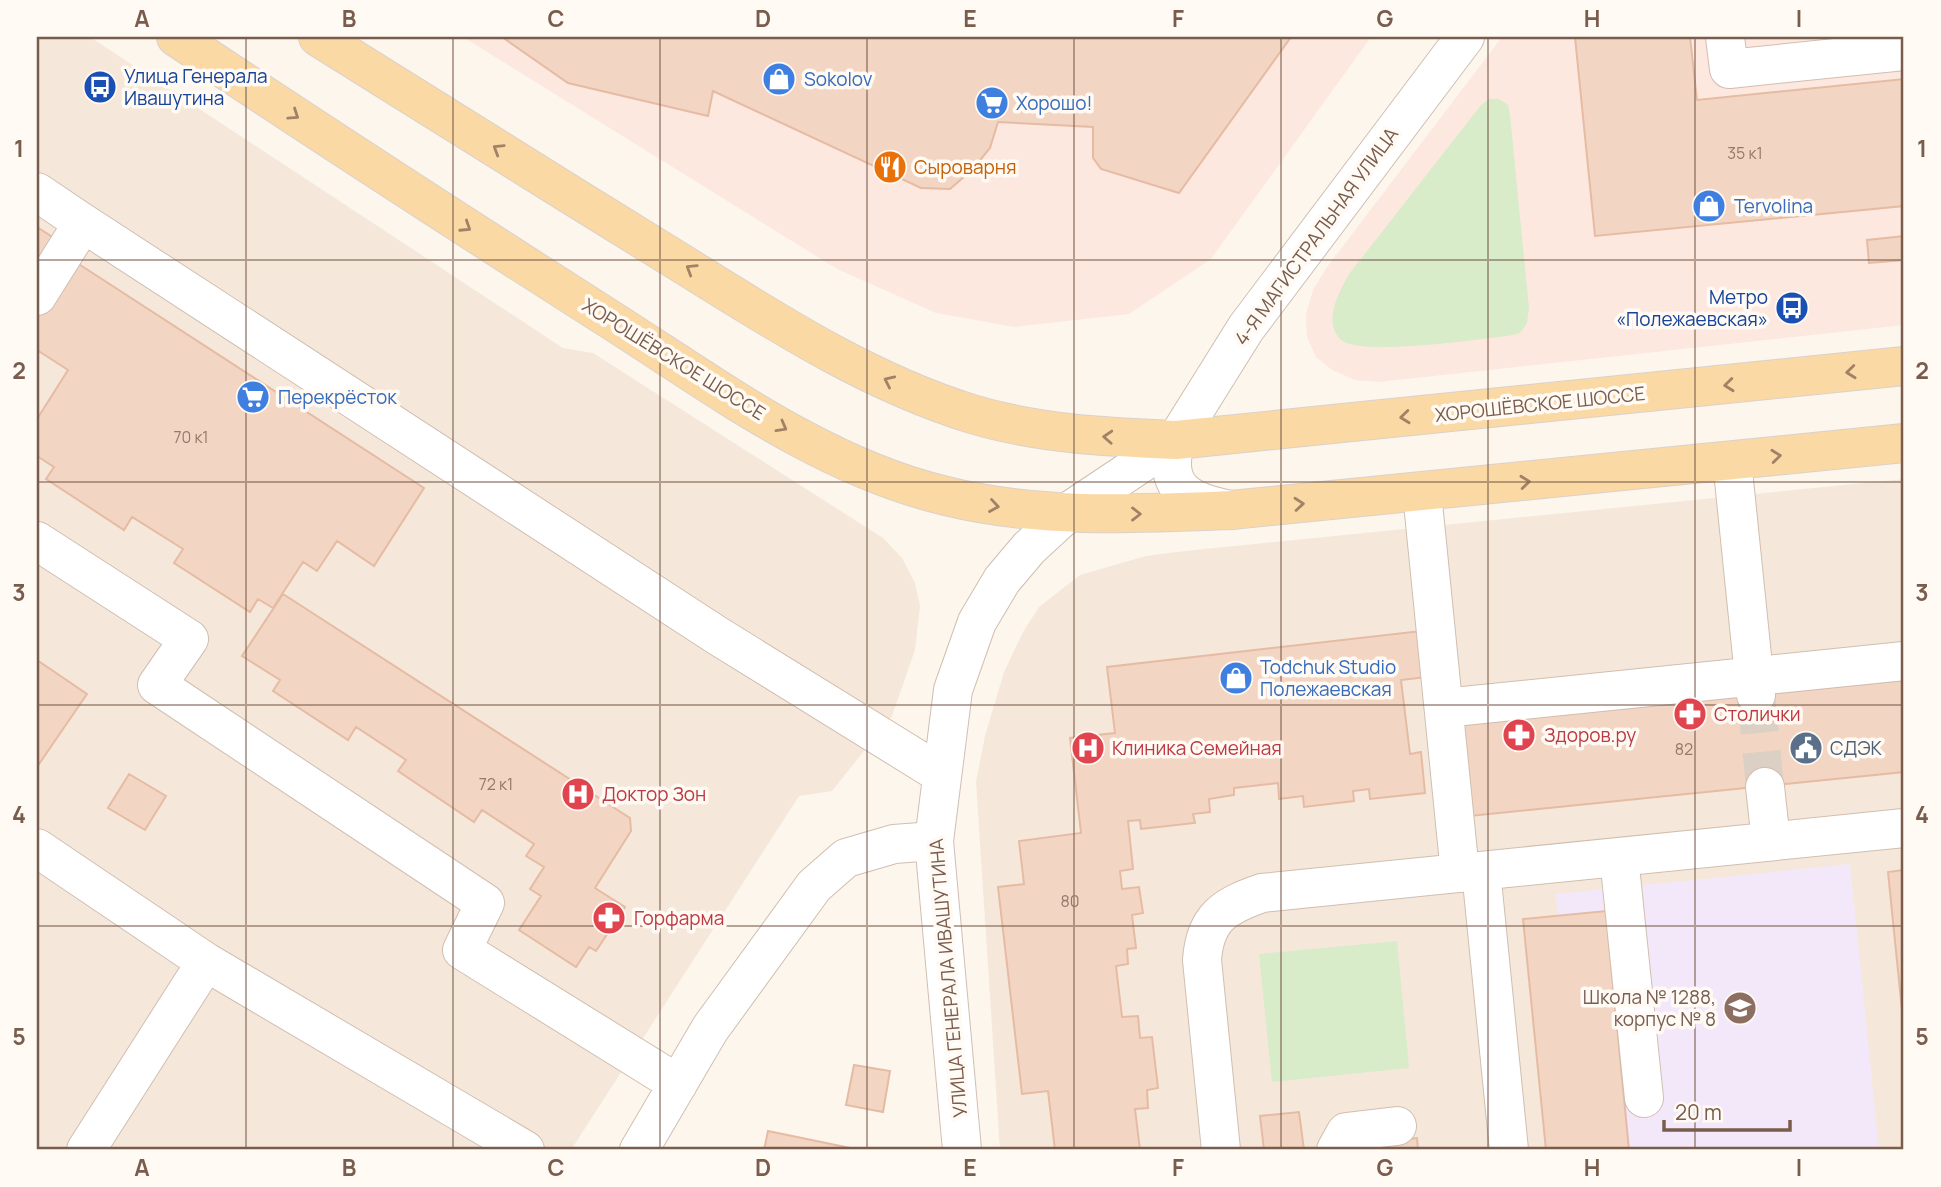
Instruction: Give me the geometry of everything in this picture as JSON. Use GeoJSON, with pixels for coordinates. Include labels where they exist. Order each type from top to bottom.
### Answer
{"type":"FeatureCollection","features":[{"type":"Feature","properties":{"kind":"main road","name":"ХОРОШЁВСКОЕ ШОССЕ"},"geometry":{"type":"LineString","coordinates":[[176,37],[734,399],[826,451],[944,496],[1000,507],[1068,512],[1138,514],[1231,510],[1904,443]]}},
{"type":"Feature","properties":{"kind":"main road","name":"ХОРОШЁВСКОЕ ШОССЕ"},"geometry":{"type":"LineString","coordinates":[[322,38],[802,337],[915,394],[973,414],[1019,425],[1083,436],[1176,440],[1904,366]]}},
{"type":"Feature","properties":{"kind":"street","name":"4-Я МАГИСТРАЛЬНАЯ УЛИЦА"},"geometry":{"type":"LineString","coordinates":[[1176,440],[1246,328],[1465,37]]}},
{"type":"Feature","properties":{"kind":"street"},"geometry":{"type":"LineString","coordinates":[[1725,37],[1729,69],[1881,47]]}},
{"type":"Feature","properties":{"kind":"street"},"geometry":{"type":"LineString","coordinates":[[37,192],[740,650],[941,774]]}},
{"type":"Feature","properties":{"kind":"street"},"geometry":{"type":"LineString","coordinates":[[37,296],[83,223]]}},
{"type":"Feature","properties":{"kind":"street","name":"УЛИЦА ГЕНЕРАЛА ИВАШУТИНА"},"geometry":{"type":"LineString","coordinates":[[962,1150],[934,841],[953,690],[977,622],[1002,580],[1028,548],[1068,512],[1176,440]]}},
{"type":"Feature","properties":{"kind":"street","name":"ХОРОШЁВСКОЕ ШОССЕ"},"geometry":{"type":"LineString","coordinates":[[1176,440],[1170,458],[1174,479],[1184,494],[1204,505],[1231,510]]}},
{"type":"Feature","properties":{"kind":"street"},"geometry":{"type":"LineString","coordinates":[[1732,461],[1755,686]]}},
{"type":"Feature","properties":{"kind":"street"},"geometry":{"type":"LineString","coordinates":[[1422,493],[1444,708],[1471,872],[1509,1150]]}},
{"type":"Feature","properties":{"kind":"street"},"geometry":{"type":"LineString","coordinates":[[37,541],[189,639],[157,685],[485,903],[462,950],[678,1084]]}},
{"type":"Feature","properties":{"kind":"street"},"geometry":{"type":"LineString","coordinates":[[1444,708],[1755,686],[1904,660]]}},
{"type":"Feature","properties":{"kind":"street"},"geometry":{"type":"LineString","coordinates":[[1765,787],[1771,841]]}},
{"type":"Feature","properties":{"kind":"street"},"geometry":{"type":"LineString","coordinates":[[1221,1150],[1202,960],[1203,937],[1217,916],[1236,902],[1262,893],[1904,828]]}},
{"type":"Feature","properties":{"kind":"street"},"geometry":{"type":"LineString","coordinates":[[639,1150],[710,1029],[814,886],[846,858],[894,844],[934,841]]}},
{"type":"Feature","properties":{"kind":"street"},"geometry":{"type":"LineString","coordinates":[[37,848],[206,962],[525,1150]]}},
{"type":"Feature","properties":{"kind":"street"},"geometry":{"type":"LineString","coordinates":[[1619,856],[1644,1098]]}},
{"type":"Feature","properties":{"kind":"street"},"geometry":{"type":"LineString","coordinates":[[86,1150],[206,962]]}},
{"type":"Feature","properties":{"kind":"street"},"geometry":{"type":"LineString","coordinates":[[1336,1150],[1346,1132],[1397,1126]]}},
{"type":"Feature","properties":{"kind":"shaded area"},"geometry":{"type":"Polygon","coordinates":[[[37,37],[90,37],[563,348],[593,353],[883,538],[902,558],[915,583],[920,606],[915,650],[892,716],[832,791],[799,796],[571,1150],[37,1150],[37,37]]]}},
{"type":"Feature","properties":{"kind":"shaded area"},"geometry":{"type":"Polygon","coordinates":[[[463,37],[1371,37],[1211,259],[1129,314],[1014,327],[936,313],[837,269],[463,37]]]}},
{"type":"Feature","properties":{"kind":"shaded area"},"geometry":{"type":"Polygon","coordinates":[[[1502,37],[1904,37],[1904,325],[1379,382],[1355,380],[1332,370],[1316,357],[1307,337],[1306,314],[1313,290],[1327,267],[1502,37]]]}},
{"type":"Feature","properties":{"kind":"shaded area"},"geometry":{"type":"Polygon","coordinates":[[[1904,479],[1904,1150],[1000,1150],[976,782],[985,736],[1004,672],[1023,632],[1039,607],[1080,575],[1146,556],[1185,551],[1904,479]]]}},
{"type":"Feature","properties":{"kind":"shaded area","name":"Школа № 1288, корпус № 8"},"geometry":{"type":"Polygon","coordinates":[[[1850,864],[1879,1150],[1629,1150],[1606,912],[1558,916],[1556,894],[1850,864]]]}},
{"type":"Feature","properties":{"kind":"green space"},"geometry":{"type":"Polygon","coordinates":[[[1489,99],[1499,99],[1508,105],[1510,115],[1529,308],[1527,323],[1520,333],[1508,336],[1447,343],[1370,347],[1352,345],[1341,340],[1333,325],[1334,307],[1349,274],[1481,105],[1489,99]]]}},
{"type":"Feature","properties":{"kind":"green space"},"geometry":{"type":"Polygon","coordinates":[[[1397,941],[1409,1068],[1272,1082],[1259,954],[1397,941]]]}},
{"type":"Feature","properties":{"kind":"building","name":"Хорошо!"},"geometry":{"type":"Polygon","coordinates":[[[502,37],[1291,37],[1179,193],[1101,169],[1093,158],[1093,127],[998,122],[990,148],[972,170],[950,189],[921,188],[713,91],[708,116],[568,83],[502,37]]]}},
{"type":"Feature","properties":{"kind":"building"},"geometry":{"type":"Polygon","coordinates":[[[1575,37],[1690,37],[1697,100],[1904,79],[1904,206],[1595,236],[1575,37]]]}},
{"type":"Feature","properties":{"kind":"building"},"geometry":{"type":"Polygon","coordinates":[[[37,227],[57,240],[37,271],[37,227]]]}},
{"type":"Feature","properties":{"kind":"building"},"geometry":{"type":"Polygon","coordinates":[[[1904,236],[1904,260],[1869,263],[1867,240],[1904,236]]]}},
{"type":"Feature","properties":{"kind":"building"},"geometry":{"type":"Polygon","coordinates":[[[71,259],[424,488],[374,566],[337,541],[317,571],[303,562],[273,608],[258,599],[250,612],[174,563],[183,549],[132,517],[124,530],[46,479],[54,467],[37,456],[37,419],[68,370],[37,350],[37,312],[71,259]]]}},
{"type":"Feature","properties":{"kind":"building"},"geometry":{"type":"Polygon","coordinates":[[[283,594],[630,818],[631,831],[595,888],[625,907],[596,951],[589,947],[576,967],[519,930],[541,896],[530,889],[544,867],[526,856],[534,844],[482,810],[474,822],[398,771],[406,760],[356,727],[348,740],[273,691],[280,680],[242,656],[283,594]]]}},
{"type":"Feature","properties":{"kind":"building"},"geometry":{"type":"Polygon","coordinates":[[[1421,631],[1426,677],[1401,680],[1410,754],[1421,752],[1425,793],[1370,799],[1369,789],[1353,791],[1354,801],[1304,807],[1303,796],[1279,799],[1278,783],[1234,788],[1234,795],[1209,799],[1210,812],[1193,814],[1195,823],[1141,829],[1140,820],[1128,821],[1133,869],[1120,871],[1122,889],[1139,887],[1143,913],[1132,915],[1136,948],[1127,949],[1128,964],[1116,966],[1122,1017],[1138,1016],[1140,1038],[1152,1037],[1158,1088],[1147,1090],[1148,1108],[1135,1109],[1140,1150],[1055,1150],[1048,1091],[1022,1094],[998,887],[1024,884],[1019,841],[1081,833],[1070,738],[1115,733],[1107,667],[1421,631]]]}},
{"type":"Feature","properties":{"kind":"building"},"geometry":{"type":"Polygon","coordinates":[[[37,660],[87,694],[39,764],[37,762],[37,660]]]}},
{"type":"Feature","properties":{"kind":"building"},"geometry":{"type":"Polygon","coordinates":[[[1904,680],[1904,772],[1470,816],[1461,725],[1904,680]]]}},
{"type":"Feature","properties":{"kind":"building"},"geometry":{"type":"Polygon","coordinates":[[[129,774],[166,796],[145,830],[108,808],[129,774]]]}},
{"type":"Feature","properties":{"kind":"building"},"geometry":{"type":"Polygon","coordinates":[[[1904,870],[1904,1030],[1888,872],[1904,870]]]}},
{"type":"Feature","properties":{"kind":"building"},"geometry":{"type":"Polygon","coordinates":[[[1606,911],[1629,1150],[1546,1150],[1523,919],[1606,911]]]}},
{"type":"Feature","properties":{"kind":"building"},"geometry":{"type":"Polygon","coordinates":[[[854,1065],[890,1071],[883,1112],[846,1105],[854,1065]]]}},
{"type":"Feature","properties":{"kind":"building"},"geometry":{"type":"Polygon","coordinates":[[[1299,1112],[1304,1150],[1264,1150],[1260,1116],[1299,1112]]]}},
{"type":"Feature","properties":{"kind":"building"},"geometry":{"type":"Polygon","coordinates":[[[768,1131],[860,1150],[764,1150],[768,1131]]]}},
{"type":"Feature","properties":{"kind":"building"},"geometry":{"type":"Polygon","coordinates":[[[1417,1138],[1418,1150],[1378,1150],[1378,1142],[1417,1138]]]}},
{"type":"Feature","properties":{"kind":"tunnel"},"geometry":{"type":"LineString","coordinates":[[1756,695],[1765,787]]}},
{"type":"Feature","properties":{"kind":"place","name":"Sokolov"},"geometry":{"type":"Point","coordinates":[779,79]}},
{"type":"Feature","properties":{"kind":"place","name":"Улица Генерала Ивашутина"},"geometry":{"type":"Point","coordinates":[100,87]}},
{"type":"Feature","properties":{"kind":"place","name":"Хорошо!"},"geometry":{"type":"Point","coordinates":[992,103]}},
{"type":"Feature","properties":{"kind":"place","name":"Сыроварня"},"geometry":{"type":"Point","coordinates":[890,167]}},
{"type":"Feature","properties":{"kind":"place","name":"Tervolina"},"geometry":{"type":"Point","coordinates":[1709,206]}},
{"type":"Feature","properties":{"kind":"place","name":"Метро «Полежаевская»"},"geometry":{"type":"Point","coordinates":[1792,308]}},
{"type":"Feature","properties":{"kind":"place","name":"Перекрёсток"},"geometry":{"type":"Point","coordinates":[253,397]}},
{"type":"Feature","properties":{"kind":"place","name":"Todchuk Studio Полежаевская"},"geometry":{"type":"Point","coordinates":[1236,678]}},
{"type":"Feature","properties":{"kind":"place","name":"Столички"},"geometry":{"type":"Point","coordinates":[1690,714]}},
{"type":"Feature","properties":{"kind":"place","name":"Здоров.ру"},"geometry":{"type":"Point","coordinates":[1519,735]}},
{"type":"Feature","properties":{"kind":"place","name":"Клиника Семейная"},"geometry":{"type":"Point","coordinates":[1088,748]}},
{"type":"Feature","properties":{"kind":"place","name":"СДЭК"},"geometry":{"type":"Point","coordinates":[1806,748]}},
{"type":"Feature","properties":{"kind":"place","name":"Доктор Зон"},"geometry":{"type":"Point","coordinates":[578,794]}},
{"type":"Feature","properties":{"kind":"place","name":"Горфарма"},"geometry":{"type":"Point","coordinates":[609,918]}},
{"type":"Feature","properties":{"kind":"place","name":"Школа № 1288, корпус № 8"},"geometry":{"type":"Point","coordinates":[1740,1008]}}]}
